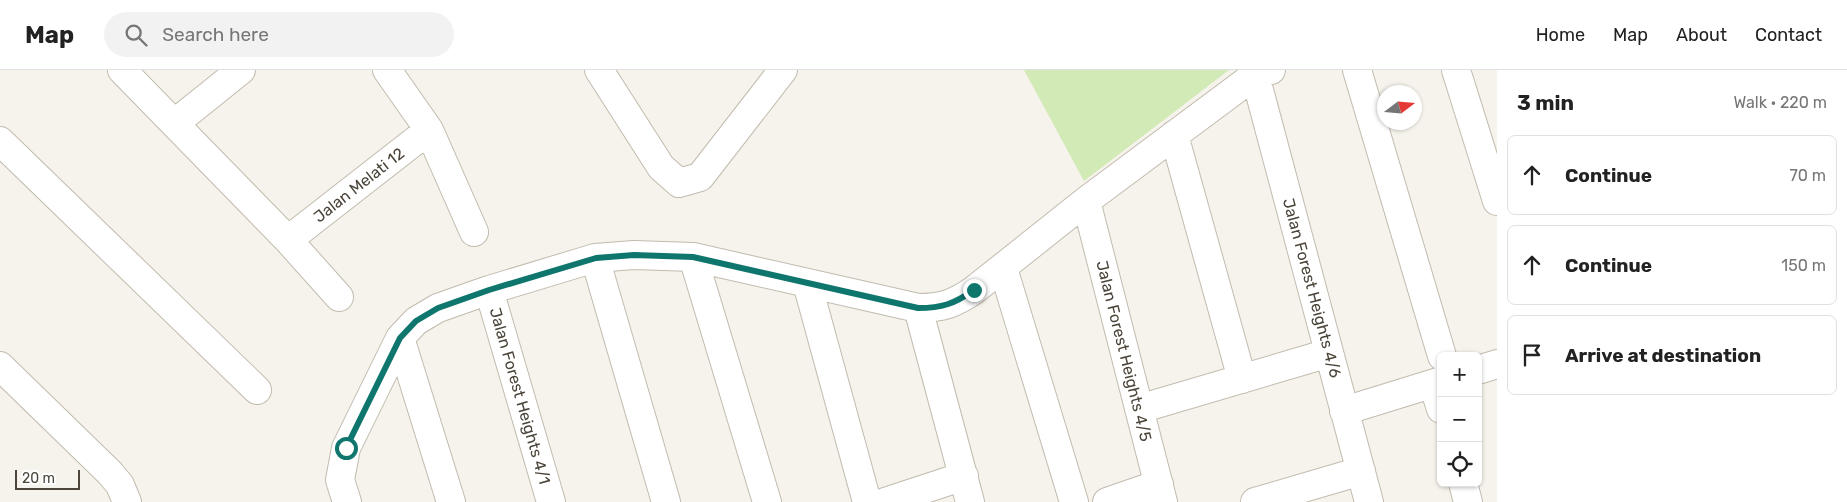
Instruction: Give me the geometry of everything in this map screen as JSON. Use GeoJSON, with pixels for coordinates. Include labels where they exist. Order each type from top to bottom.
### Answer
{"type":"FeatureCollection","features":[{"type":"Feature","properties":{"kind":"street"},"geometry":{"type":"LineString","coordinates":[[122,70],[288,240],[339,297]]}},
{"type":"Feature","properties":{"kind":"street"},"geometry":{"type":"LineString","coordinates":[[175,123],[241,70]]}},
{"type":"Feature","properties":{"kind":"street"},"geometry":{"type":"LineString","coordinates":[[387,70],[429,130],[474,232]]}},
{"type":"Feature","properties":{"kind":"street"},"geometry":{"type":"LineString","coordinates":[[599,70],[662,167],[679,183],[700,177],[783,70]]}},
{"type":"Feature","properties":{"kind":"street"},"geometry":{"type":"LineString","coordinates":[[1357,70],[1441,352]]}},
{"type":"Feature","properties":{"kind":"street"},"geometry":{"type":"LineString","coordinates":[[1456,70],[1497,201]]}},
{"type":"Feature","properties":{"kind":"street"},"geometry":{"type":"LineString","coordinates":[[347,502],[340,480],[346,448],[400,338],[416,321],[438,308],[489,290],[596,258],[634,255],[693,257],[918,308],[935,308],[956,303],[1086,201],[1174,135],[1263,72]]}},
{"type":"Feature","properties":{"kind":"street","name":"Jalan Forest Heights 4/6"},"geometry":{"type":"LineString","coordinates":[[1263,72],[1329,354],[1369,502]]}},
{"type":"Feature","properties":{"kind":"street","name":"Jalan Melati 12"},"geometry":{"type":"LineString","coordinates":[[288,240],[429,130]]}},
{"type":"Feature","properties":{"kind":"street"},"geometry":{"type":"LineString","coordinates":[[1174,135],[1242,379]]}},
{"type":"Feature","properties":{"kind":"street"},"geometry":{"type":"LineString","coordinates":[[0,141],[257,390]]}},
{"type":"Feature","properties":{"kind":"street","name":"Jalan Forest Heights 4/5"},"geometry":{"type":"LineString","coordinates":[[1086,201],[1161,493]]}},
{"type":"Feature","properties":{"kind":"street"},"geometry":{"type":"LineString","coordinates":[[693,257],[767,502]]}},
{"type":"Feature","properties":{"kind":"street"},"geometry":{"type":"LineString","coordinates":[[596,258],[666,502]]}},
{"type":"Feature","properties":{"kind":"street"},"geometry":{"type":"LineString","coordinates":[[1003,268],[1074,502]]}},
{"type":"Feature","properties":{"kind":"street"},"geometry":{"type":"LineString","coordinates":[[807,283],[867,502]]}},
{"type":"Feature","properties":{"kind":"street","name":"Jalan Forest Heights 4/1"},"geometry":{"type":"LineString","coordinates":[[489,290],[551,502]]}},
{"type":"Feature","properties":{"kind":"street"},"geometry":{"type":"LineString","coordinates":[[918,308],[970,502]]}},
{"type":"Feature","properties":{"kind":"street"},"geometry":{"type":"LineString","coordinates":[[400,338],[451,502]]}},
{"type":"Feature","properties":{"kind":"street"},"geometry":{"type":"LineString","coordinates":[[1139,409],[1329,354]]}},
{"type":"Feature","properties":{"kind":"street"},"geometry":{"type":"LineString","coordinates":[[1482,369],[1497,364]]}},
{"type":"Feature","properties":{"kind":"street"},"geometry":{"type":"LineString","coordinates":[[0,366],[110,473],[120,485],[127,502]]}},
{"type":"Feature","properties":{"kind":"street"},"geometry":{"type":"LineString","coordinates":[[1344,411],[1437,383]]}},
{"type":"Feature","properties":{"kind":"street"},"geometry":{"type":"LineString","coordinates":[[1262,501],[1361,471]]}},
{"type":"Feature","properties":{"kind":"street"},"geometry":{"type":"LineString","coordinates":[[885,502],[964,476]]}},
{"type":"Feature","properties":{"kind":"street"},"geometry":{"type":"LineString","coordinates":[[1463,487],[1468,502]]}},
{"type":"Feature","properties":{"kind":"street"},"geometry":{"type":"LineString","coordinates":[[1107,502],[1161,493]]}},
{"type":"Feature","properties":{"kind":"green space"},"geometry":{"type":"Polygon","coordinates":[[[1024,70],[1229,70],[1084,181],[1024,70]]]}},
{"type":"Feature","properties":{"kind":"route"},"geometry":{"type":"LineString","coordinates":[[346,448],[400,338],[416,321],[438,308],[489,290],[596,258],[634,255],[693,257],[918,308],[935,308],[956,303],[974,290]]}}]}
